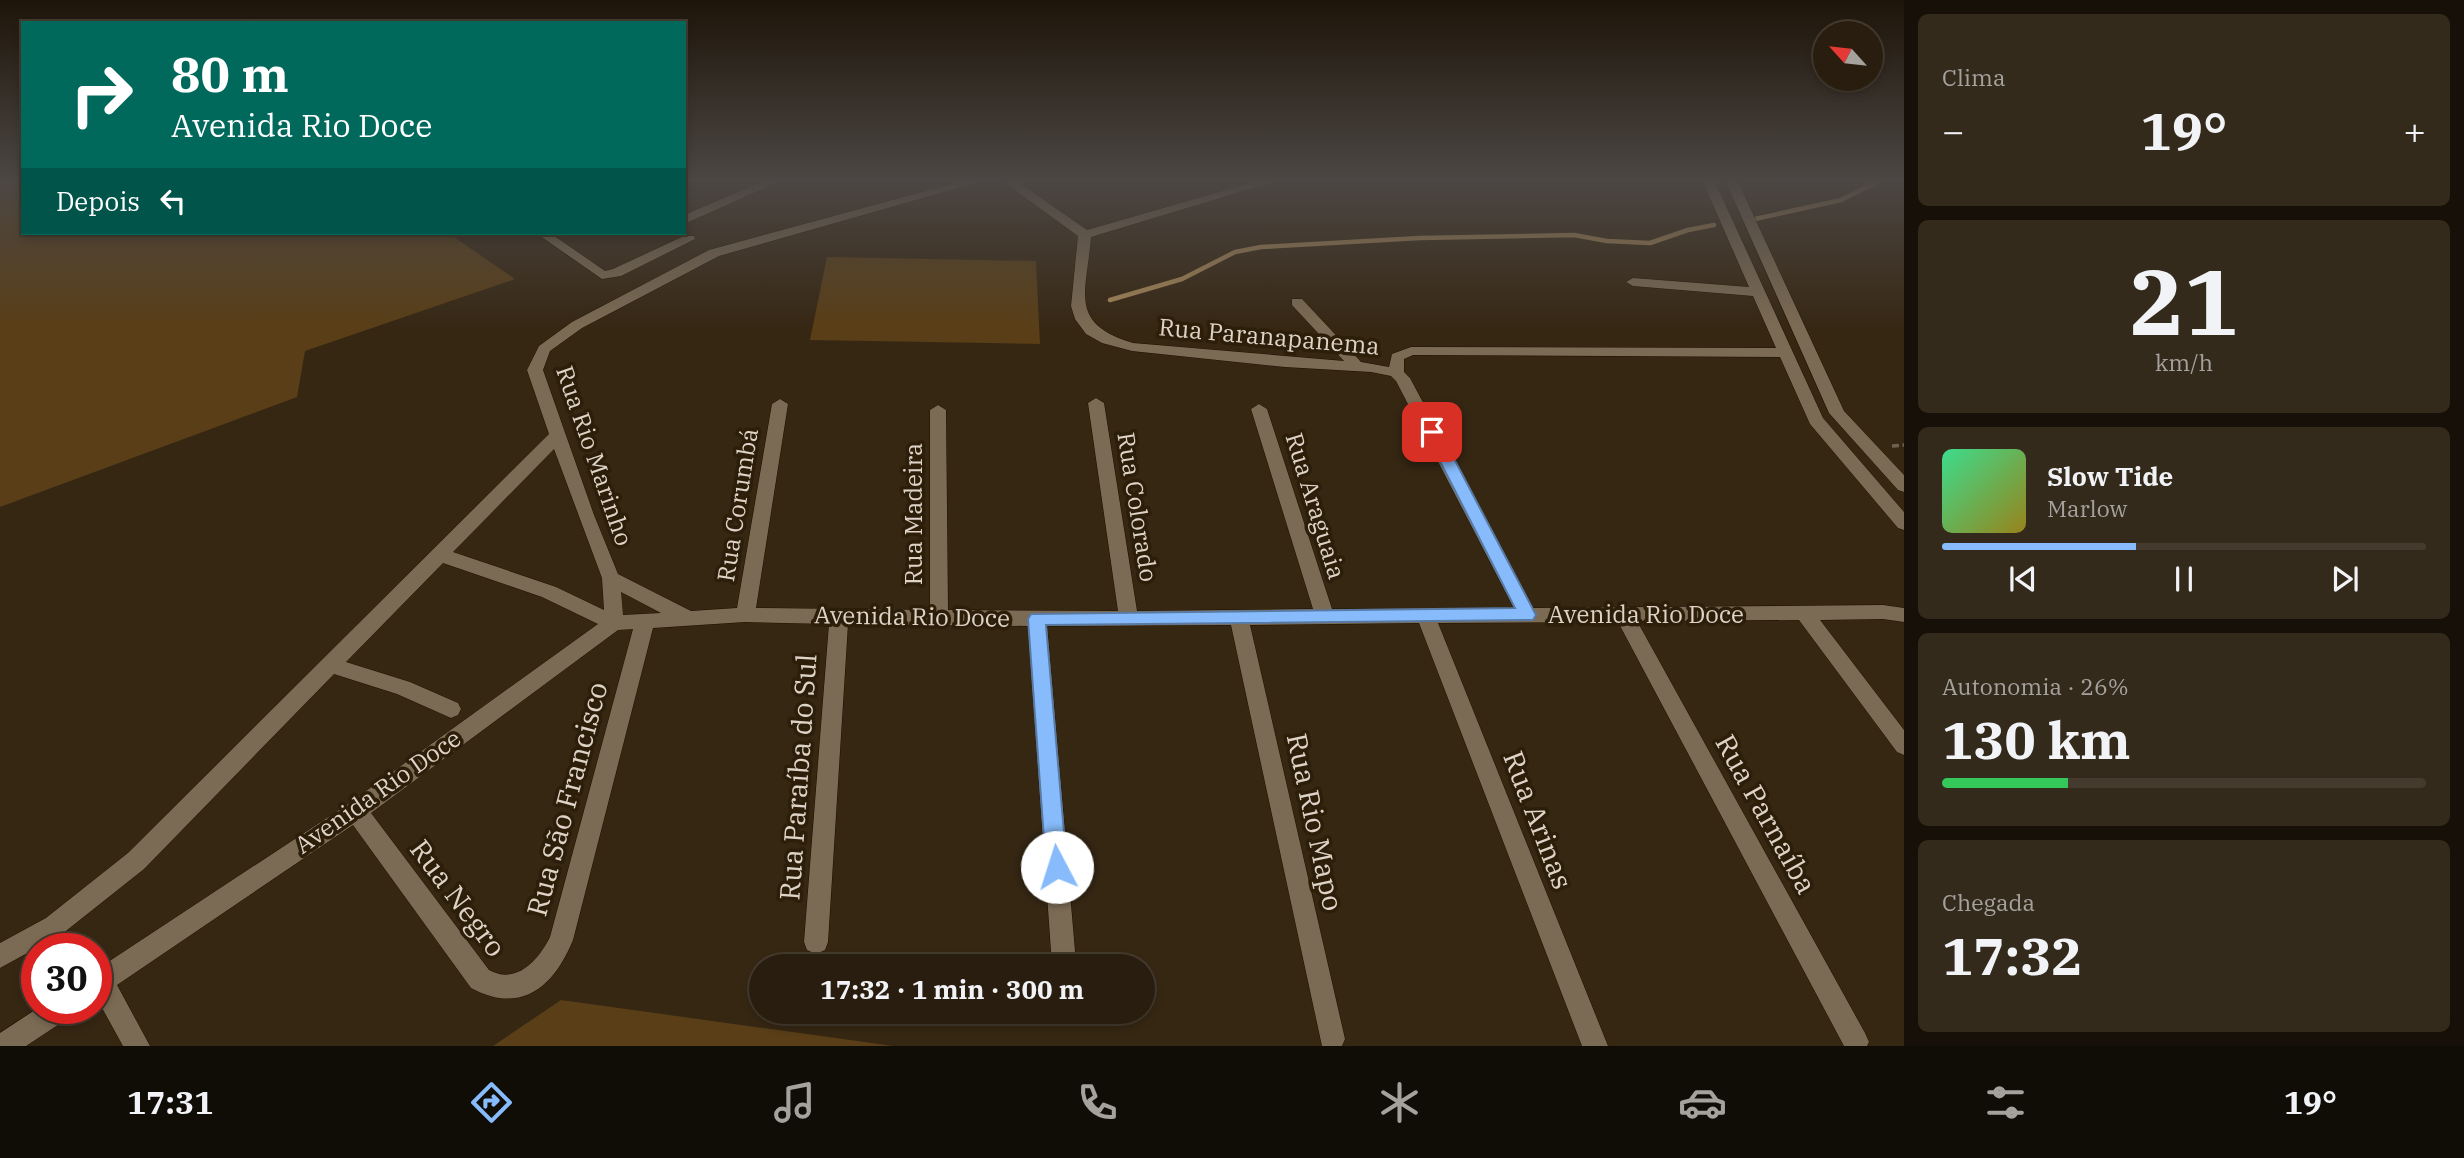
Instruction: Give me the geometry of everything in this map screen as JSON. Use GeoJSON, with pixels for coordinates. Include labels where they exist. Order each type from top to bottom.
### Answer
{"type":"FeatureCollection","features":[{"type":"Feature","properties":{"kind":"street","name":"Rua Rio Marinho"},"geometry":{"type":"LineString","coordinates":[[614,623],[611,578],[585,515],[535,370],[544,349],[598,311],[714,253],[795,231]]}},
{"type":"Feature","properties":{"kind":"street"},"geometry":{"type":"LineString","coordinates":[[1078,231],[1085,236],[1102,231]]}},
{"type":"Feature","properties":{"kind":"street"},"geometry":{"type":"LineString","coordinates":[[1730,231],[1816,420],[1904,524]]}},
{"type":"Feature","properties":{"kind":"street"},"geometry":{"type":"LineString","coordinates":[[1754,231],[1837,412],[1904,486]]}},
{"type":"Feature","properties":{"kind":"street"},"geometry":{"type":"LineString","coordinates":[[545,235],[602,275],[616,273],[684,236],[714,253]]}},
{"type":"Feature","properties":{"kind":"street","name":"Rua Paranapanema"},"geometry":{"type":"LineString","coordinates":[[1085,236],[1076,289],[1079,312],[1087,324],[1109,341],[1132,347],[1357,366],[1396,373],[1409,386],[1527,615]]}},
{"type":"Feature","properties":{"kind":"street"},"geometry":{"type":"LineString","coordinates":[[1633,282],[1757,292]]}},
{"type":"Feature","properties":{"kind":"street"},"geometry":{"type":"LineString","coordinates":[[1297,302],[1357,366]]}},
{"type":"Feature","properties":{"kind":"street"},"geometry":{"type":"LineString","coordinates":[[1396,373],[1397,357],[1411,351],[1784,353]]}},
{"type":"Feature","properties":{"kind":"street","name":"Rua Colorado"},"geometry":{"type":"LineString","coordinates":[[1096,403],[1129,618]]}},
{"type":"Feature","properties":{"kind":"street","name":"Rua Corumbá"},"geometry":{"type":"LineString","coordinates":[[745,615],[780,404]]}},
{"type":"Feature","properties":{"kind":"street","name":"Rua Araguaia"},"geometry":{"type":"LineString","coordinates":[[1259,409],[1325,617]]}},
{"type":"Feature","properties":{"kind":"street","name":"Rua Madeira"},"geometry":{"type":"LineString","coordinates":[[938,411],[939,617]]}},
{"type":"Feature","properties":{"kind":"street"},"geometry":{"type":"LineString","coordinates":[[0,957],[54,926],[136,861],[558,435]]}},
{"type":"Feature","properties":{"kind":"street"},"geometry":{"type":"LineString","coordinates":[[440,555],[549,592],[614,623]]}},
{"type":"Feature","properties":{"kind":"street"},"geometry":{"type":"LineString","coordinates":[[611,578],[690,619]]}},
{"type":"Feature","properties":{"kind":"street","name":"Avenida Rio Doce"},"geometry":{"type":"LineString","coordinates":[[1883,612],[1904,607]]}},
{"type":"Feature","properties":{"kind":"street","name":"Avenida Rio Doce"},"geometry":{"type":"LineString","coordinates":[[112,974],[356,811],[614,623],[745,615],[1037,619],[1883,612],[1904,615]]}},
{"type":"Feature","properties":{"kind":"street"},"geometry":{"type":"LineString","coordinates":[[1804,613],[1904,746]]}},
{"type":"Feature","properties":{"kind":"street","name":"Rua Parnaíba"},"geometry":{"type":"LineString","coordinates":[[1623,614],[1856,1042]]}},
{"type":"Feature","properties":{"kind":"street","name":"Rua Paraíba do Sul"},"geometry":{"type":"LineString","coordinates":[[816,942],[839,616]]}},
{"type":"Feature","properties":{"kind":"street","name":"Rua Arinas"},"geometry":{"type":"LineString","coordinates":[[1426,616],[1595,1046]]}},
{"type":"Feature","properties":{"kind":"street","name":"Rua Rio Mapo"},"geometry":{"type":"LineString","coordinates":[[1239,618],[1332,1040]]}},
{"type":"Feature","properties":{"kind":"street"},"geometry":{"type":"LineString","coordinates":[[1037,619],[1063,950]]}},
{"type":"Feature","properties":{"kind":"street","name":"Rua São Francisco"},"geometry":{"type":"LineString","coordinates":[[528,981],[553,958],[561,940],[645,622]]}},
{"type":"Feature","properties":{"kind":"street"},"geometry":{"type":"LineString","coordinates":[[330,664],[403,688],[451,709]]}},
{"type":"Feature","properties":{"kind":"street","name":"Rua Negro"},"geometry":{"type":"LineString","coordinates":[[356,811],[473,973],[489,986],[501,989],[512,988],[528,981]]}},
{"type":"Feature","properties":{"kind":"street"},"geometry":{"type":"LineString","coordinates":[[112,1005],[137,1046]]}},
{"type":"Feature","properties":{"kind":"street"},"geometry":{"type":"LineString","coordinates":[[3,1046],[37,1024]]}},
{"type":"Feature","properties":{"kind":"shaded area"},"geometry":{"type":"Polygon","coordinates":[[[0,231],[21,231],[21,235],[451,235],[515,279],[305,351],[297,397],[0,507],[0,231]]]}},
{"type":"Feature","properties":{"kind":"shaded area"},"geometry":{"type":"Polygon","coordinates":[[[827,257],[1036,261],[1040,344],[810,340],[827,257]]]}},
{"type":"Feature","properties":{"kind":"shaded area"},"geometry":{"type":"Polygon","coordinates":[[[561,1000],[893,1046],[493,1046],[561,1000]]]}},
{"type":"Feature","properties":{"kind":"waterway"},"geometry":{"type":"LineString","coordinates":[[1110,300],[1182,279],[1235,252],[1261,247],[1420,238],[1574,235],[1607,241],[1650,243],[1686,231]]}},
{"type":"Feature","properties":{"kind":"route"},"geometry":{"type":"LineString","coordinates":[[1057,867],[1037,619],[1527,615],[1432,432]]}}]}
